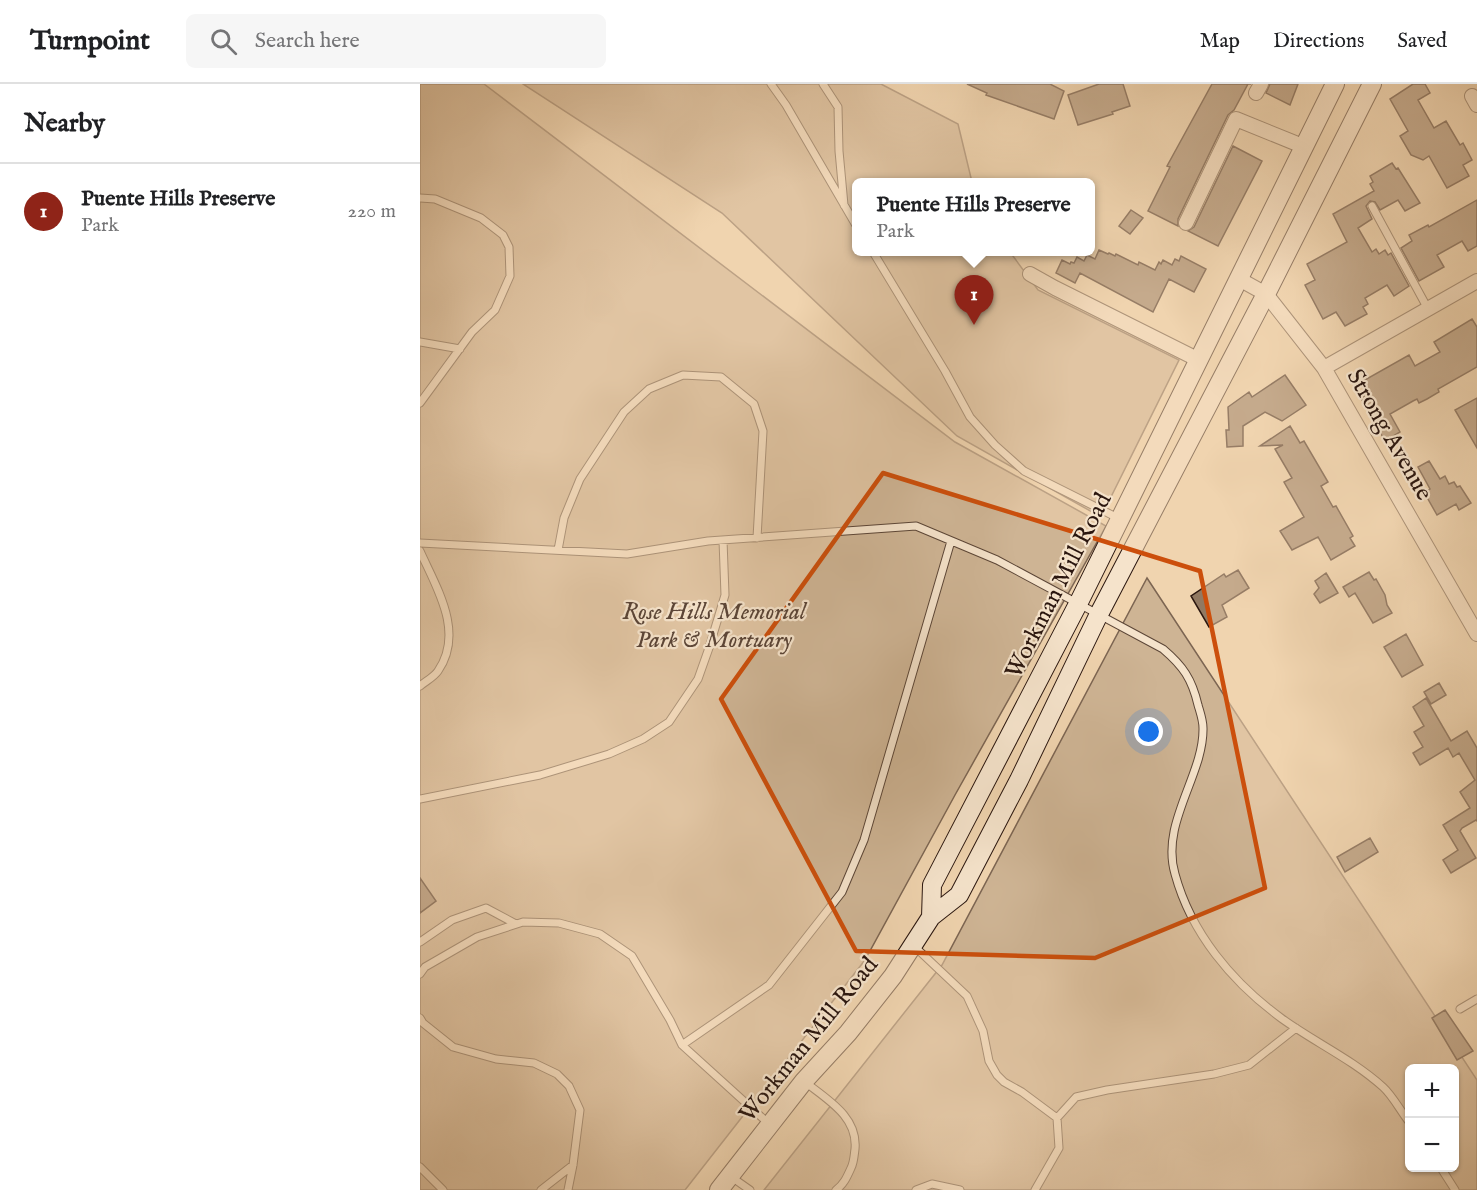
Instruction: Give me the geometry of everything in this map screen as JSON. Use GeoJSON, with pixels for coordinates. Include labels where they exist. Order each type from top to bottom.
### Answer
{"type":"FeatureCollection","features":[{"type":"Feature","properties":{"kind":"main road","name":"Workman Mill Road"},"geometry":{"type":"LineString","coordinates":[[931,917],[932,885],[1078,604],[1335,84]]}},
{"type":"Feature","properties":{"kind":"main road","name":"Workman Mill Road"},"geometry":{"type":"LineString","coordinates":[[724,1183],[804,1081],[848,1034],[893,976],[931,917],[959,895],[1019,780],[1099,614],[1266,294],[1372,84]]}},
{"type":"Feature","properties":{"kind":"street"},"geometry":{"type":"LineString","coordinates":[[1186,223],[1236,119],[1305,147]]}},
{"type":"Feature","properties":{"kind":"street"},"geometry":{"type":"LineString","coordinates":[[1030,274],[1199,360]]}},
{"type":"Feature","properties":{"kind":"street","name":"Strong Avenue"},"geometry":{"type":"LineString","coordinates":[[1239,279],[1266,294],[1324,368],[1477,634]]}},
{"type":"Feature","properties":{"kind":"street"},"geometry":{"type":"LineString","coordinates":[[1324,368],[1477,281]]}},
{"type":"Feature","properties":{"kind":"lane"},"geometry":{"type":"LineString","coordinates":[[771,84],[786,105],[852,219]]}},
{"type":"Feature","properties":{"kind":"lane"},"geometry":{"type":"LineString","coordinates":[[823,84],[838,107],[844,207]]}},
{"type":"Feature","properties":{"kind":"lane"},"geometry":{"type":"LineString","coordinates":[[420,198],[435,199],[481,218],[503,235],[509,247],[510,276],[495,310],[472,332],[420,403]]}},
{"type":"Feature","properties":{"kind":"lane"},"geometry":{"type":"LineString","coordinates":[[1372,206],[1428,309]]}},
{"type":"Feature","properties":{"kind":"lane"},"geometry":{"type":"LineString","coordinates":[[876,256],[900,294],[970,417],[995,445],[1024,471],[1120,519]]}},
{"type":"Feature","properties":{"kind":"lane"},"geometry":{"type":"LineString","coordinates":[[420,342],[460,349]]}},
{"type":"Feature","properties":{"kind":"lane"},"geometry":{"type":"LineString","coordinates":[[558,550],[564,518],[580,478],[624,412],[649,389],[683,375],[721,377],[754,404],[763,431],[757,538]]}},
{"type":"Feature","properties":{"kind":"lane"},"geometry":{"type":"LineString","coordinates":[[420,543],[627,554],[723,540],[916,526],[997,561],[1163,649],[1182,665],[1195,693],[1203,727],[1200,748],[1180,807],[1173,852],[1174,872],[1188,907],[1215,955],[1246,990],[1296,1028],[1384,1088],[1406,1118]]}},
{"type":"Feature","properties":{"kind":"lane"},"geometry":{"type":"LineString","coordinates":[[420,799],[540,775],[597,758],[643,739],[669,722],[698,679],[710,648],[725,595],[723,540]]}},
{"type":"Feature","properties":{"kind":"lane"},"geometry":{"type":"LineString","coordinates":[[682,1045],[770,985],[842,892],[864,840],[951,541]]}},
{"type":"Feature","properties":{"kind":"lane"},"geometry":{"type":"LineString","coordinates":[[420,551],[443,602],[451,629],[446,655],[438,672],[420,686]]}},
{"type":"Feature","properties":{"kind":"lane"},"geometry":{"type":"LineString","coordinates":[[420,942],[452,920],[486,908],[516,924]]}},
{"type":"Feature","properties":{"kind":"lane"},"geometry":{"type":"LineString","coordinates":[[420,974],[425,967],[477,938],[523,922],[560,924],[600,934],[632,956],[682,1045],[770,1125]]}},
{"type":"Feature","properties":{"kind":"lane"},"geometry":{"type":"LineString","coordinates":[[913,946],[967,996],[983,1031],[990,1061],[998,1075],[1004,1082],[1022,1092],[1057,1118]]}},
{"type":"Feature","properties":{"kind":"lane"},"geometry":{"type":"LineString","coordinates":[[1460,1009],[1477,999]]}},
{"type":"Feature","properties":{"kind":"lane"},"geometry":{"type":"LineString","coordinates":[[420,1018],[453,1047],[496,1059],[534,1063],[557,1074],[569,1086],[580,1110],[568,1190]]}},
{"type":"Feature","properties":{"kind":"lane"},"geometry":{"type":"LineString","coordinates":[[1035,1190],[1059,1148],[1057,1118],[1076,1098],[1107,1090],[1214,1074],[1249,1065],[1296,1028]]}},
{"type":"Feature","properties":{"kind":"lane"},"geometry":{"type":"LineString","coordinates":[[804,1081],[833,1104],[852,1124],[856,1139],[854,1163],[846,1188],[836,1190]]}},
{"type":"Feature","properties":{"kind":"lane"},"geometry":{"type":"LineString","coordinates":[[541,1190],[573,1165]]}},
{"type":"Feature","properties":{"kind":"lane"},"geometry":{"type":"LineString","coordinates":[[420,1167],[443,1190]]}},
{"type":"Feature","properties":{"kind":"lane"},"geometry":{"type":"LineString","coordinates":[[1444,1172],[1455,1190]]}},
{"type":"Feature","properties":{"kind":"lane"},"geometry":{"type":"LineString","coordinates":[[724,1183],[750,1190]]}},
{"type":"Feature","properties":{"kind":"lane"},"geometry":{"type":"LineString","coordinates":[[916,1190],[932,1184],[960,1190]]}},
{"type":"Feature","properties":{"kind":"highlighted area"},"geometry":{"type":"Polygon","coordinates":[[[883,473],[1200,571],[1265,888],[1095,958],[856,951],[721,699],[883,473]]]}},
{"type":"Feature","properties":{"kind":"green space","name":"Rose Hills Memorial Park & Mortuary"},"geometry":{"type":"Polygon","coordinates":[[[420,84],[484,84],[955,442],[1106,526],[865,960],[685,1190],[420,1190],[420,84]]]}},
{"type":"Feature","properties":{"kind":"green space"},"geometry":{"type":"Polygon","coordinates":[[[523,84],[881,84],[958,124],[971,178],[852,178],[852,256],[1013,256],[1038,290],[1179,360],[1101,517],[957,436],[722,213],[523,84]]]}},
{"type":"Feature","properties":{"kind":"green space"},"geometry":{"type":"Polygon","coordinates":[[[1147,578],[1477,1080],[1477,1190],[764,1190],[942,965],[1147,578]]]}},
{"type":"Feature","properties":{"kind":"building"},"geometry":{"type":"Polygon","coordinates":[[[967,84],[1050,84],[1064,91],[1054,119],[986,95],[987,93],[967,84]]]}},
{"type":"Feature","properties":{"kind":"building"},"geometry":{"type":"Polygon","coordinates":[[[1099,84],[1123,84],[1130,106],[1078,125],[1068,95],[1099,84]]]}},
{"type":"Feature","properties":{"kind":"building"},"geometry":{"type":"Polygon","coordinates":[[[1212,84],[1248,84],[1234,110],[1228,115],[1178,219],[1178,226],[1148,211],[1170,167],[1167,166],[1212,84]]]}},
{"type":"Feature","properties":{"kind":"building"},"geometry":{"type":"Polygon","coordinates":[[[1270,84],[1298,84],[1290,105],[1266,93],[1270,84]]]}},
{"type":"Feature","properties":{"kind":"building"},"geometry":{"type":"Polygon","coordinates":[[[1413,84],[1425,84],[1430,93],[1418,100],[1434,128],[1446,121],[1460,145],[1463,143],[1472,160],[1463,165],[1469,176],[1447,188],[1429,156],[1423,160],[1411,155],[1400,136],[1408,131],[1390,99],[1413,84]]]}},
{"type":"Feature","properties":{"kind":"building"},"geometry":{"type":"Polygon","coordinates":[[[1233,146],[1262,161],[1218,246],[1188,231],[1194,227],[1233,146]]]}},
{"type":"Feature","properties":{"kind":"building"},"geometry":{"type":"Polygon","coordinates":[[[1392,163],[1396,169],[1398,168],[1420,203],[1405,211],[1398,200],[1380,210],[1375,202],[1370,201],[1366,206],[1372,219],[1358,228],[1372,252],[1376,249],[1379,254],[1385,250],[1388,255],[1391,253],[1409,286],[1394,296],[1387,285],[1365,298],[1368,304],[1363,307],[1367,314],[1345,326],[1336,312],[1323,319],[1305,285],[1315,280],[1307,264],[1347,242],[1333,214],[1374,191],[1370,184],[1373,182],[1370,176],[1392,163]]]}},
{"type":"Feature","properties":{"kind":"building"},"geometry":{"type":"Polygon","coordinates":[[[1477,200],[1477,246],[1468,251],[1462,241],[1437,255],[1444,267],[1419,281],[1401,248],[1412,241],[1409,235],[1428,225],[1429,227],[1477,200]]]}},
{"type":"Feature","properties":{"kind":"building"},"geometry":{"type":"Polygon","coordinates":[[[1131,210],[1143,218],[1130,234],[1119,226],[1131,210]]]}},
{"type":"Feature","properties":{"kind":"building"},"geometry":{"type":"Polygon","coordinates":[[[1099,250],[1115,256],[1116,254],[1138,265],[1139,262],[1155,270],[1159,262],[1161,264],[1163,260],[1172,265],[1175,259],[1179,261],[1181,256],[1206,269],[1194,292],[1169,279],[1153,312],[1080,273],[1075,283],[1056,273],[1062,260],[1070,264],[1074,263],[1077,257],[1084,261],[1086,256],[1095,259],[1099,250]]]}},
{"type":"Feature","properties":{"kind":"building"},"geometry":{"type":"Polygon","coordinates":[[[1472,319],[1477,327],[1477,367],[1438,389],[1439,392],[1427,399],[1419,403],[1417,399],[1390,414],[1400,432],[1385,441],[1361,398],[1370,393],[1363,381],[1409,355],[1415,366],[1440,352],[1434,342],[1472,319]]]}},
{"type":"Feature","properties":{"kind":"building"},"geometry":{"type":"Polygon","coordinates":[[[1285,375],[1306,405],[1282,421],[1265,412],[1243,426],[1243,446],[1227,447],[1228,407],[1249,392],[1252,397],[1285,375]]]}},
{"type":"Feature","properties":{"kind":"building"},"geometry":{"type":"Polygon","coordinates":[[[1477,398],[1477,448],[1455,410],[1477,398]]]}},
{"type":"Feature","properties":{"kind":"building"},"geometry":{"type":"Polygon","coordinates":[[[1290,426],[1300,443],[1304,441],[1328,482],[1321,486],[1333,507],[1336,506],[1353,536],[1350,538],[1355,546],[1331,560],[1318,537],[1292,550],[1280,531],[1304,517],[1284,482],[1292,478],[1275,449],[1283,445],[1260,446],[1290,426]]]}},
{"type":"Feature","properties":{"kind":"building"},"geometry":{"type":"Polygon","coordinates":[[[1429,461],[1440,479],[1445,476],[1449,484],[1454,482],[1457,487],[1460,486],[1471,503],[1459,510],[1456,504],[1437,515],[1424,492],[1430,489],[1418,467],[1429,461]]]}},
{"type":"Feature","properties":{"kind":"building"},"geometry":{"type":"Polygon","coordinates":[[[1238,570],[1249,588],[1222,605],[1227,617],[1209,627],[1191,596],[1224,574],[1226,577],[1238,570]]]}},
{"type":"Feature","properties":{"kind":"building"},"geometry":{"type":"Polygon","coordinates":[[[1369,572],[1385,595],[1392,613],[1373,623],[1355,593],[1349,597],[1343,587],[1369,572]]]}},
{"type":"Feature","properties":{"kind":"building"},"geometry":{"type":"Polygon","coordinates":[[[1326,573],[1338,593],[1320,603],[1314,594],[1319,588],[1315,581],[1326,573]]]}},
{"type":"Feature","properties":{"kind":"building"},"geometry":{"type":"Polygon","coordinates":[[[1406,634],[1423,665],[1402,677],[1384,647],[1406,634]]]}},
{"type":"Feature","properties":{"kind":"building"},"geometry":{"type":"Polygon","coordinates":[[[1439,683],[1446,695],[1431,704],[1424,692],[1439,683]]]}},
{"type":"Feature","properties":{"kind":"building"},"geometry":{"type":"Polygon","coordinates":[[[1426,698],[1451,741],[1467,731],[1477,748],[1477,821],[1460,831],[1476,858],[1451,873],[1443,860],[1458,850],[1443,825],[1470,808],[1460,792],[1475,780],[1459,753],[1453,757],[1448,748],[1420,765],[1413,753],[1423,747],[1414,732],[1424,726],[1413,707],[1426,698]]]}},
{"type":"Feature","properties":{"kind":"building"},"geometry":{"type":"Polygon","coordinates":[[[1370,838],[1378,852],[1345,872],[1337,857],[1370,838]]]}},
{"type":"Feature","properties":{"kind":"building"},"geometry":{"type":"Polygon","coordinates":[[[420,878],[436,901],[420,913],[420,878]]]}},
{"type":"Feature","properties":{"kind":"building"},"geometry":{"type":"Polygon","coordinates":[[[1445,1010],[1473,1051],[1457,1060],[1432,1018],[1445,1010]]]}},
{"type":"Feature","properties":{"kind":"place","name":"Puente Hills Preserve"},"geometry":{"type":"Point","coordinates":[974,325]}}]}
